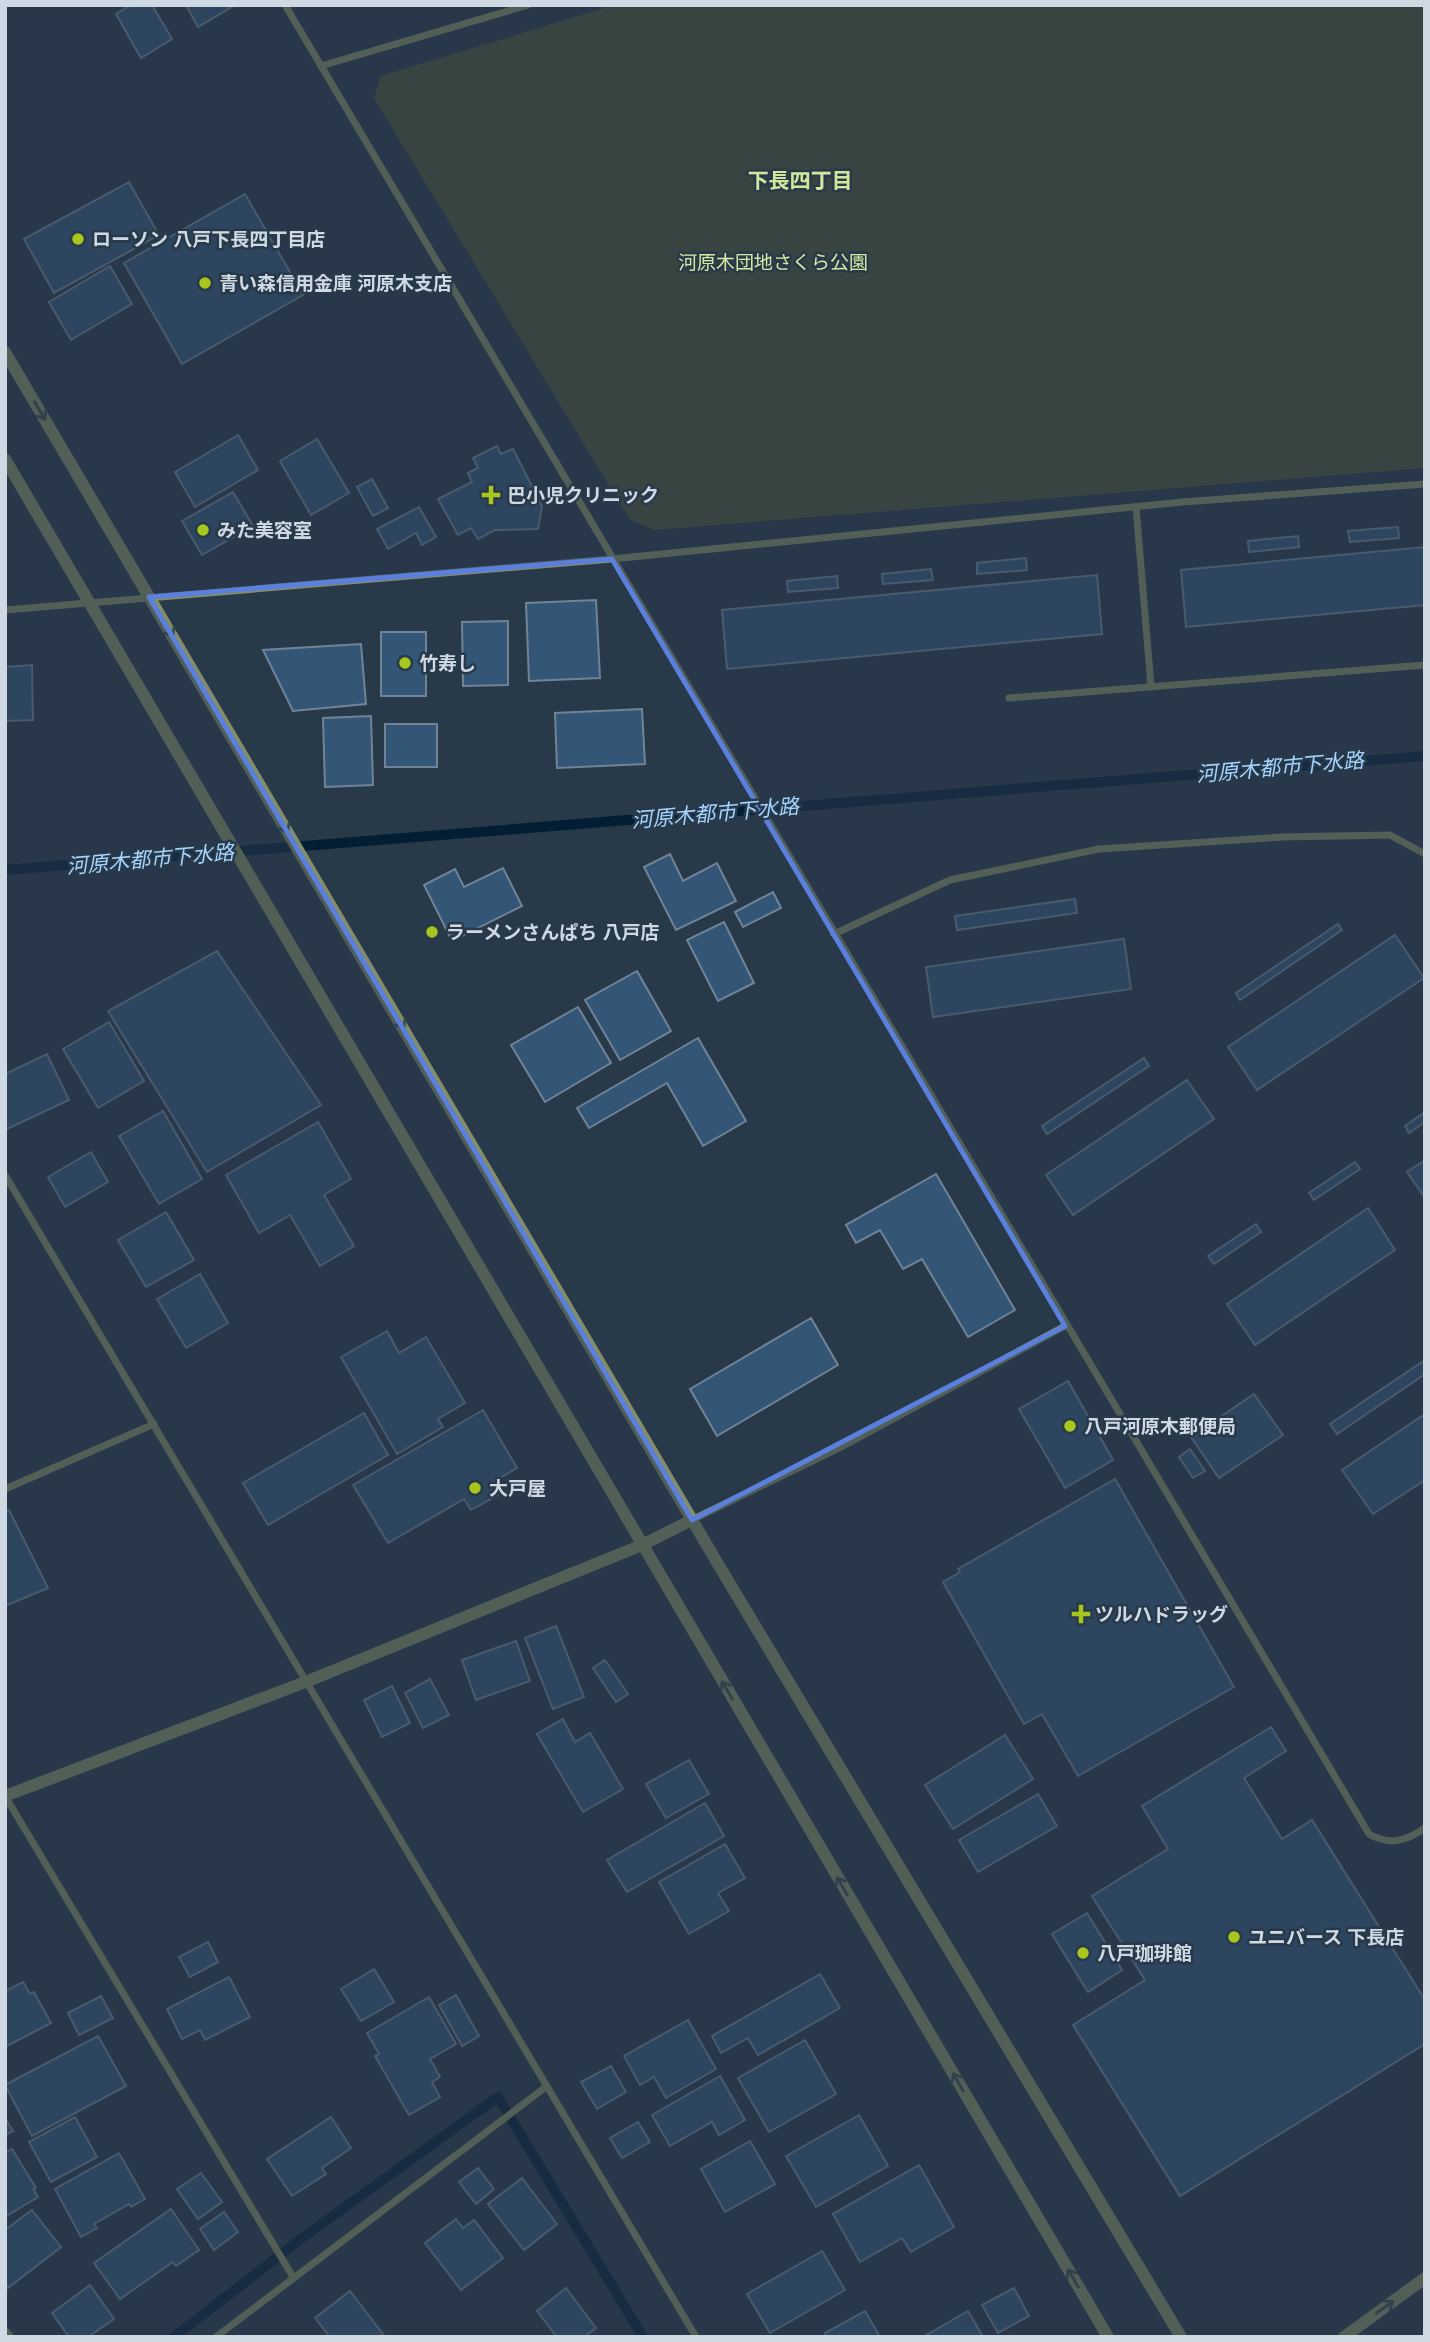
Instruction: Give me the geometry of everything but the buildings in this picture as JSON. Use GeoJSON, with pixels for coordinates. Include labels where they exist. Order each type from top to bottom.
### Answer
{"type":"FeatureCollection","features":[{"type":"Feature","properties":{"kind":"street"},"geometry":{"type":"LineString","coordinates":[[285,5],[1368,1834],[1381,1841],[1396,1842],[1410,1838],[1425,1828]]}},
{"type":"Feature","properties":{"kind":"street"},"geometry":{"type":"LineString","coordinates":[[321,66],[528,5]]}},
{"type":"Feature","properties":{"kind":"street"},"geometry":{"type":"LineString","coordinates":[[5,352],[692,1520],[1181,2337]]}},
{"type":"Feature","properties":{"kind":"street"},"geometry":{"type":"LineString","coordinates":[[5,459],[1108,2337]]}},
{"type":"Feature","properties":{"kind":"street"},"geometry":{"type":"LineString","coordinates":[[5,610],[612,559],[1136,507],[1425,484]]}},
{"type":"Feature","properties":{"kind":"street"},"geometry":{"type":"LineString","coordinates":[[1136,507],[1151,687]]}},
{"type":"Feature","properties":{"kind":"street"},"geometry":{"type":"LineString","coordinates":[[1009,698],[1425,665]]}},
{"type":"Feature","properties":{"kind":"street"},"geometry":{"type":"LineString","coordinates":[[834,934],[950,880],[1099,849],[1282,837],[1390,835],[1425,854]]}},
{"type":"Feature","properties":{"kind":"street"},"geometry":{"type":"LineString","coordinates":[[5,1175],[696,2337]]}},
{"type":"Feature","properties":{"kind":"street"},"geometry":{"type":"LineString","coordinates":[[293,2277],[5,1796],[308,1681],[642,1545],[855,1439],[1065,1326]]}},
{"type":"Feature","properties":{"kind":"street"},"geometry":{"type":"LineString","coordinates":[[5,1489],[153,1424]]}},
{"type":"Feature","properties":{"kind":"street"},"geometry":{"type":"LineString","coordinates":[[216,2337],[547,2085]]}},
{"type":"Feature","properties":{"kind":"street"},"geometry":{"type":"LineString","coordinates":[[1345,2337],[1425,2278]]}},
{"type":"Feature","properties":{"kind":"street"},"geometry":{"type":"LineString","coordinates":[[5,2330],[11,2337]]}},
{"type":"Feature","properties":{"kind":"highlighted area"},"geometry":{"type":"Polygon","coordinates":[[[612,559],[1065,1326],[692,1520],[149,597],[612,559]]]}},
{"type":"Feature","properties":{"kind":"green space","name":"河原木団地さくら公園"},"geometry":{"type":"Polygon","coordinates":[[[614,5],[1425,5],[1425,468],[654,530],[630,520],[374,98],[381,76],[614,5]]]}},
{"type":"Feature","properties":{"kind":"waterway","name":"河原木都市下水路"},"geometry":{"type":"LineString","coordinates":[[5,870],[1425,756]]}},
{"type":"Feature","properties":{"kind":"waterway"},"geometry":{"type":"LineString","coordinates":[[174,2337],[302,2238],[498,2097],[643,2337]]}},
{"type":"Feature","properties":{"kind":"place","name":"ローソン 八戸下長四丁目店"},"geometry":{"type":"Point","coordinates":[78,239]}},
{"type":"Feature","properties":{"kind":"place","name":"青い森信用金庫 河原木支店"},"geometry":{"type":"Point","coordinates":[205,283]}},
{"type":"Feature","properties":{"kind":"place","name":"巴小児クリニック"},"geometry":{"type":"Point","coordinates":[491,495]}},
{"type":"Feature","properties":{"kind":"place","name":"みた美容室"},"geometry":{"type":"Point","coordinates":[203,530]}},
{"type":"Feature","properties":{"kind":"place","name":"竹寿し"},"geometry":{"type":"Point","coordinates":[405,663]}},
{"type":"Feature","properties":{"kind":"place","name":"ラーメンさんぱち 八戸店"},"geometry":{"type":"Point","coordinates":[432,932]}},
{"type":"Feature","properties":{"kind":"place","name":"八戸河原木郵便局"},"geometry":{"type":"Point","coordinates":[1070,1426]}},
{"type":"Feature","properties":{"kind":"place","name":"大戸屋"},"geometry":{"type":"Point","coordinates":[475,1488]}},
{"type":"Feature","properties":{"kind":"place","name":"ツルハドラッグ"},"geometry":{"type":"Point","coordinates":[1081,1614]}},
{"type":"Feature","properties":{"kind":"place","name":"ユニバース 下長店"},"geometry":{"type":"Point","coordinates":[1234,1937]}},
{"type":"Feature","properties":{"kind":"place","name":"八戸珈琲館"},"geometry":{"type":"Point","coordinates":[1083,1953]}},
{"type":"Feature","properties":{"kind":"district","name":"下長四丁目"},"geometry":{"type":"Point","coordinates":[800,180]}}]}
